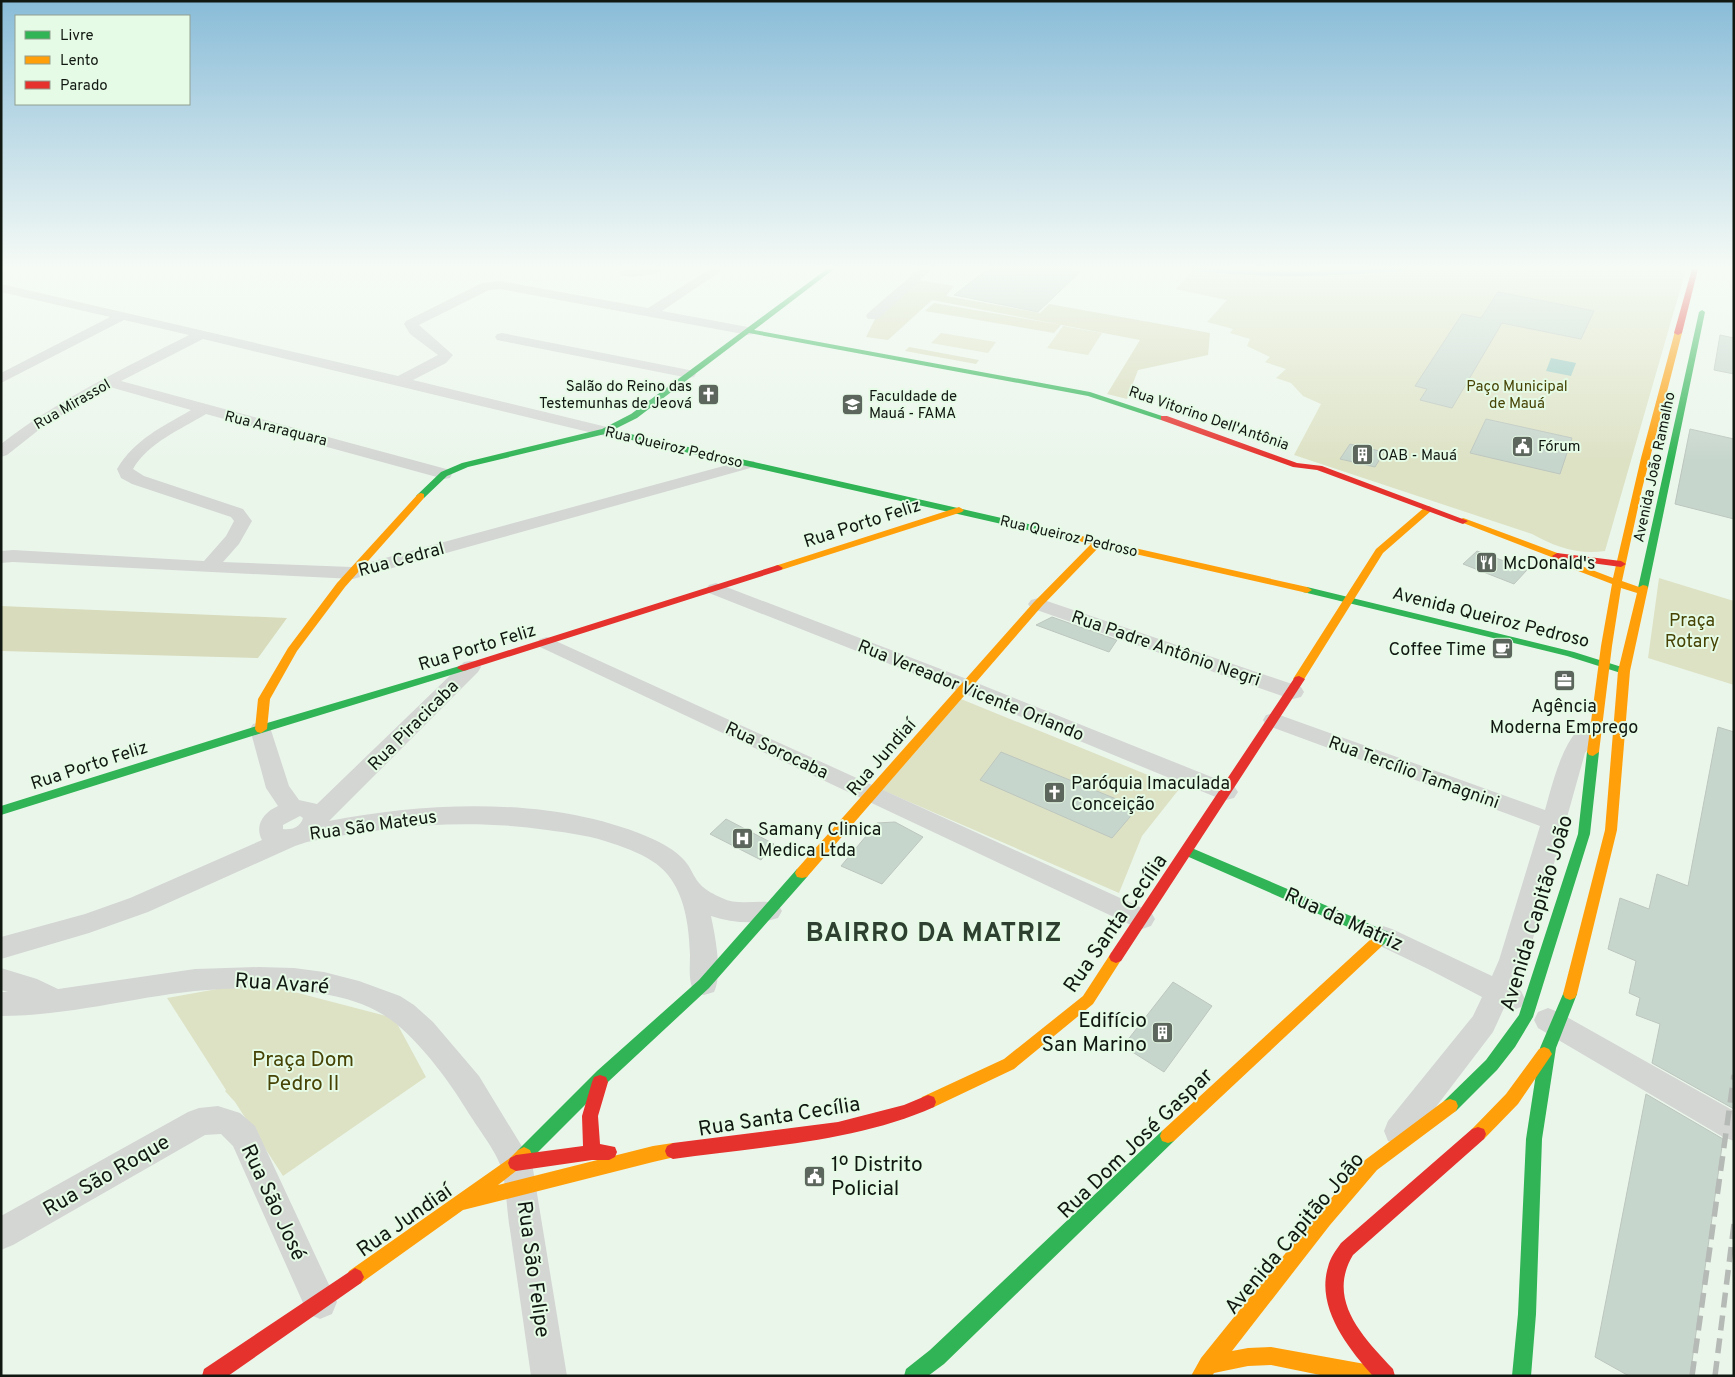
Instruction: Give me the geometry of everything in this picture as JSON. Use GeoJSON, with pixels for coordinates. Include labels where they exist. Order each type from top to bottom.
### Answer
{"type":"FeatureCollection","features":[{"type":"Feature","properties":{"kind":"main road"},"geometry":{"type":"LineString","coordinates":[[261,729],[264,699],[281,667],[320,611],[432,484],[444,474],[465,465],[605,431],[628,419],[746,333]]}},
{"type":"Feature","properties":{"kind":"main road","name":"Rua Vitorino Dell'Antônia"},"geometry":{"type":"LineString","coordinates":[[755,333],[1090,394],[1134,407],[1296,465],[1319,468],[1557,556],[1576,567],[1642,592]]}},
{"type":"Feature","properties":{"kind":"main road","name":"Avenida João Ramalho"},"geometry":{"type":"LineString","coordinates":[[1603,665],[1621,564],[1678,333]]}},
{"type":"Feature","properties":{"kind":"main road","name":"Avenida João Ramalho"},"geometry":{"type":"LineString","coordinates":[[1624,671],[1698,333]]}},
{"type":"Feature","properties":{"kind":"main road"},"geometry":{"type":"LineString","coordinates":[[557,443],[566,432],[566,421]]}},
{"type":"Feature","properties":{"kind":"main road","name":"Rua Queiroz Pedroso"},"geometry":{"type":"LineString","coordinates":[[605,431],[1348,599]]}},
{"type":"Feature","properties":{"kind":"main road","name":"Rua Santa Cecília"},"geometry":{"type":"LineString","coordinates":[[519,1176],[652,1154],[838,1129],[906,1112],[1009,1064],[1088,1000],[1293,692],[1348,599],[1380,551],[1428,509]]}},
{"type":"Feature","properties":{"kind":"main road","name":"Rua Porto Feliz"},"geometry":{"type":"LineString","coordinates":[[1,811],[261,729],[471,667],[961,510]]}},
{"type":"Feature","properties":{"kind":"main road","name":"Rua Jundiaí"},"geometry":{"type":"LineString","coordinates":[[210,1376],[320,1302],[460,1203],[519,1176],[603,1076],[704,984],[1038,604],[1098,542]]}},
{"type":"Feature","properties":{"kind":"main road"},"geometry":{"type":"LineString","coordinates":[[1557,556],[1621,564]]}},
{"type":"Feature","properties":{"kind":"main road","name":"Avenida Queiroz Pedroso"},"geometry":{"type":"LineString","coordinates":[[1348,599],[1570,654],[1624,671]]}},
{"type":"Feature","properties":{"kind":"main road","name":"Avenida Capitão João"},"geometry":{"type":"LineString","coordinates":[[1200,1376],[1324,1219],[1371,1166],[1451,1105],[1483,1077],[1510,1044],[1526,1017],[1584,834],[1603,665]]}},
{"type":"Feature","properties":{"kind":"main road"},"geometry":{"type":"LineString","coordinates":[[1386,1376],[1362,1350],[1344,1322],[1335,1291],[1337,1267],[1347,1249],[1484,1129],[1512,1099],[1548,1048],[1568,1002],[1611,830],[1624,671]]}},
{"type":"Feature","properties":{"kind":"main road","name":"Rua da Matriz"},"geometry":{"type":"LineString","coordinates":[[1187,851],[1383,936]]}},
{"type":"Feature","properties":{"kind":"main road","name":"Rua Dom José Gaspar"},"geometry":{"type":"LineString","coordinates":[[912,1376],[937,1357],[1215,1091],[1383,936]]}},
{"type":"Feature","properties":{"kind":"main road"},"geometry":{"type":"LineString","coordinates":[[1521,1376],[1526,1314],[1534,1139],[1548,1048]]}},
{"type":"Feature","properties":{"kind":"main road","name":"Rua Jundiaí"},"geometry":{"type":"LineString","coordinates":[[592,1152],[588,1133],[589,1113],[594,1094],[603,1076]]}},
{"type":"Feature","properties":{"kind":"main road","name":"Rua Santa Cecília"},"geometry":{"type":"LineString","coordinates":[[460,1203],[519,1176],[592,1152],[652,1154]]}},
{"type":"Feature","properties":{"kind":"main road"},"geometry":{"type":"LineString","coordinates":[[1208,1365],[1248,1357],[1271,1356],[1376,1376]]}},
{"type":"Feature","properties":{"kind":"street"},"geometry":{"type":"LineString","coordinates":[[1,378],[88,333]]}},
{"type":"Feature","properties":{"kind":"street","name":"Rua Queiroz Pedroso"},"geometry":{"type":"LineString","coordinates":[[193,333],[605,431]]}},
{"type":"Feature","properties":{"kind":"street"},"geometry":{"type":"LineString","coordinates":[[400,381],[441,360],[446,355],[419,333]]}},
{"type":"Feature","properties":{"kind":"street","name":"Rua Mirassol"},"geometry":{"type":"LineString","coordinates":[[1,452],[22,433],[38,422],[108,382],[200,335]]}},
{"type":"Feature","properties":{"kind":"street"},"geometry":{"type":"LineString","coordinates":[[502,336],[688,374]]}},
{"type":"Feature","properties":{"kind":"street","name":"Rua Araraquara"},"geometry":{"type":"LineString","coordinates":[[108,382],[204,410],[340,444],[444,474]]}},
{"type":"Feature","properties":{"kind":"street"},"geometry":{"type":"LineString","coordinates":[[204,410],[139,450],[129,460],[125,469],[127,474],[138,480],[237,513],[243,521],[240,529],[233,541],[208,567]]}},
{"type":"Feature","properties":{"kind":"street","name":"Rua Cedral"},"geometry":{"type":"LineString","coordinates":[[5,553],[208,567],[353,573],[748,464]]}},
{"type":"Feature","properties":{"kind":"street","name":"Rua Vereador Vicente Orlando"},"geometry":{"type":"LineString","coordinates":[[716,589],[965,686],[1226,792]]}},
{"type":"Feature","properties":{"kind":"street","name":"Rua Padre Antônio Negri"},"geometry":{"type":"LineString","coordinates":[[1038,604],[1293,692]]}},
{"type":"Feature","properties":{"kind":"street","name":"Rua Sorocaba"},"geometry":{"type":"LineString","coordinates":[[547,643],[1142,919]]}},
{"type":"Feature","properties":{"kind":"street","name":"Rua Piracicaba"},"geometry":{"type":"LineString","coordinates":[[291,823],[354,783],[471,667]]}},
{"type":"Feature","properties":{"kind":"street","name":"Rua Tercílio Tamagnini"},"geometry":{"type":"LineString","coordinates":[[1274,720],[1553,822]]}},
{"type":"Feature","properties":{"kind":"street"},"geometry":{"type":"LineString","coordinates":[[1371,1166],[1483,1024],[1508,998],[1513,960],[1574,750],[1595,726]]}},
{"type":"Feature","properties":{"kind":"street"},"geometry":{"type":"LineString","coordinates":[[261,729],[278,788],[291,823]]}},
{"type":"Feature","properties":{"kind":"street","name":"Rua São Mateus"},"geometry":{"type":"LineString","coordinates":[[1,948],[46,936],[139,904],[228,866],[291,823],[356,823],[396,818],[461,814],[527,817],[604,830],[638,842],[662,855],[679,870],[692,892],[700,922],[704,984]]}},
{"type":"Feature","properties":{"kind":"street","name":"Rua São Mateus"},"geometry":{"type":"LineString","coordinates":[[692,892],[710,905],[728,912],[769,911]]}},
{"type":"Feature","properties":{"kind":"street","name":"Rua São Mateus"},"geometry":{"type":"LineString","coordinates":[[1,968],[46,936]]}},
{"type":"Feature","properties":{"kind":"street","name":"Rua da Matriz"},"geometry":{"type":"LineString","coordinates":[[1383,936],[1438,961],[1508,998],[1734,1127]]}},
{"type":"Feature","properties":{"kind":"street","name":"Rua Avaré"},"geometry":{"type":"LineString","coordinates":[[1,1004],[34,1004],[195,980],[236,977],[294,979],[324,983],[359,992],[390,1004],[404,1013],[423,1031],[468,1085],[519,1176]]}},
{"type":"Feature","properties":{"kind":"street"},"geometry":{"type":"LineString","coordinates":[[1,979],[36,990],[57,1001]]}},
{"type":"Feature","properties":{"kind":"street","name":"Rua São Roque"},"geometry":{"type":"LineString","coordinates":[[1,1234],[198,1122],[212,1119]]}},
{"type":"Feature","properties":{"kind":"street","name":"Rua São José"},"geometry":{"type":"LineString","coordinates":[[212,1119],[232,1123],[244,1136],[320,1302]]}},
{"type":"Feature","properties":{"kind":"street","name":"Rua São Felipe"},"geometry":{"type":"LineString","coordinates":[[519,1176],[549,1376]]}},
{"type":"Feature","properties":{"kind":"green space"},"geometry":{"type":"Polygon","coordinates":[[[868,333],[895,333],[888,340],[866,337],[868,333]]]}},
{"type":"Feature","properties":{"kind":"green space"},"geometry":{"type":"Polygon","coordinates":[[[941,333],[996,342],[988,353],[931,343],[941,333]]]}},
{"type":"Feature","properties":{"kind":"green space"},"geometry":{"type":"Polygon","coordinates":[[[1058,333],[1102,333],[1088,355],[1047,348],[1058,333]]]}},
{"type":"Feature","properties":{"kind":"green space"},"geometry":{"type":"Polygon","coordinates":[[[1105,333],[1210,333],[1208,355],[1138,370],[1127,399],[1107,394],[1140,340],[1105,333]]]}},
{"type":"Feature","properties":{"kind":"green space","name":"Paço Municipal de Mauá"},"geometry":{"type":"Polygon","coordinates":[[[1231,333],[1668,333],[1605,551],[1595,552],[1567,549],[1549,543],[1532,534],[1294,455],[1321,404],[1303,396],[1291,383],[1276,378],[1286,369],[1265,362],[1270,357],[1247,346],[1250,339],[1231,333]]]}},
{"type":"Feature","properties":{"kind":"green space"},"geometry":{"type":"Polygon","coordinates":[[[909,347],[979,360],[976,364],[905,351],[909,347]]]}},
{"type":"Feature","properties":{"kind":"green space","name":"Praça Rotary"},"geometry":{"type":"Polygon","coordinates":[[[1659,578],[1734,601],[1734,685],[1648,658],[1659,578]]]}},
{"type":"Feature","properties":{"kind":"green space"},"geometry":{"type":"Polygon","coordinates":[[[1,606],[287,618],[258,658],[1,651],[1,606]]]}},
{"type":"Feature","properties":{"kind":"green space"},"geometry":{"type":"Polygon","coordinates":[[[961,699],[1180,788],[1142,836],[1119,893],[882,790],[961,699]]]}},
{"type":"Feature","properties":{"kind":"green space","name":"Praça Dom Pedro II"},"geometry":{"type":"Polygon","coordinates":[[[256,982],[394,1018],[426,1077],[283,1176],[235,1102],[225,1091],[167,998],[256,982]]]}},
{"type":"Feature","properties":{"kind":"water"},"geometry":{"type":"Polygon","coordinates":[[[1551,358],[1576,363],[1571,376],[1546,371],[1551,358]]]}},
{"type":"Feature","properties":{"kind":"building"},"geometry":{"type":"Polygon","coordinates":[[[1449,333],[1496,333],[1452,408],[1420,400],[1427,389],[1415,386],[1449,333]]]}},
{"type":"Feature","properties":{"kind":"building"},"geometry":{"type":"Polygon","coordinates":[[[1553,333],[1584,333],[1581,339],[1553,333]]]}},
{"type":"Feature","properties":{"kind":"building"},"geometry":{"type":"Polygon","coordinates":[[[1720,335],[1734,338],[1734,374],[1714,370],[1720,335]]]}},
{"type":"Feature","properties":{"kind":"building","name":"Fórum"},"geometry":{"type":"Polygon","coordinates":[[[1486,419],[1572,438],[1560,474],[1470,453],[1486,419]]]}},
{"type":"Feature","properties":{"kind":"building"},"geometry":{"type":"Polygon","coordinates":[[[1690,429],[1734,439],[1734,519],[1675,504],[1690,429]]]}},
{"type":"Feature","properties":{"kind":"building","name":"OAB - Mauá"},"geometry":{"type":"Polygon","coordinates":[[[1350,444],[1384,452],[1375,467],[1340,459],[1350,444]]]}},
{"type":"Feature","properties":{"kind":"building","name":"McDonald's"},"geometry":{"type":"Polygon","coordinates":[[[1477,551],[1527,570],[1514,584],[1463,564],[1477,551]]]}},
{"type":"Feature","properties":{"kind":"building"},"geometry":{"type":"Polygon","coordinates":[[[1052,617],[1117,640],[1109,652],[1036,625],[1052,617]]]}},
{"type":"Feature","properties":{"kind":"building"},"geometry":{"type":"Polygon","coordinates":[[[1718,727],[1734,732],[1734,1109],[1652,1063],[1660,1024],[1636,1015],[1640,998],[1629,993],[1636,961],[1608,949],[1620,898],[1649,909],[1657,874],[1688,886],[1718,727]]]}},
{"type":"Feature","properties":{"kind":"building","name":"Paróquia Imaculada Conceição"},"geometry":{"type":"Polygon","coordinates":[[[1001,752],[1131,805],[1130,817],[1112,838],[980,780],[1001,752]]]}},
{"type":"Feature","properties":{"kind":"building","name":"Samany Clinica Medica Ltda"},"geometry":{"type":"Polygon","coordinates":[[[726,819],[774,844],[761,860],[710,834],[726,819]]]}},
{"type":"Feature","properties":{"kind":"building"},"geometry":{"type":"Polygon","coordinates":[[[895,822],[923,837],[882,884],[841,866],[877,823],[895,822]]]}},
{"type":"Feature","properties":{"kind":"building","name":"Edifício San Marino"},"geometry":{"type":"Polygon","coordinates":[[[1173,982],[1212,1006],[1164,1072],[1123,1046],[1173,982]]]}},
{"type":"Feature","properties":{"kind":"building"},"geometry":{"type":"Polygon","coordinates":[[[1646,1094],[1723,1139],[1690,1376],[1629,1376],[1595,1357],[1646,1094]]]}},
{"type":"Feature","properties":{"kind":"railway"},"geometry":{"type":"LineString","coordinates":[[1692,1376],[1734,1075]]}},
{"type":"Feature","properties":{"kind":"railway"},"geometry":{"type":"LineString","coordinates":[[1715,1376],[1734,1224]]}},
{"type":"Feature","properties":{"kind":"traffic: fast"},"geometry":{"type":"LineString","coordinates":[[421,496],[444,474],[465,465],[605,431],[634,416],[745,333]]}},
{"type":"Feature","properties":{"kind":"traffic: fast"},"geometry":{"type":"LineString","coordinates":[[760,333],[1090,394],[1164,418]]}},
{"type":"Feature","properties":{"kind":"traffic: fast"},"geometry":{"type":"LineString","coordinates":[[1643,588],[1697,333]]}},
{"type":"Feature","properties":{"kind":"traffic: fast"},"geometry":{"type":"LineString","coordinates":[[605,431],[1077,538]]}},
{"type":"Feature","properties":{"kind":"traffic: fast"},"geometry":{"type":"LineString","coordinates":[[1307,590],[1570,654],[1624,671]]}},
{"type":"Feature","properties":{"kind":"traffic: fast"},"geometry":{"type":"LineString","coordinates":[[1,811],[463,668]]}},
{"type":"Feature","properties":{"kind":"traffic: fast"},"geometry":{"type":"LineString","coordinates":[[1450,1106],[1492,1065],[1526,1017],[1584,834],[1593,752]]}},
{"type":"Feature","properties":{"kind":"traffic: fast"},"geometry":{"type":"LineString","coordinates":[[1187,851],[1383,936],[1376,943]]}},
{"type":"Feature","properties":{"kind":"traffic: fast"},"geometry":{"type":"LineString","coordinates":[[524,1155],[603,1076],[704,984],[802,873]]}},
{"type":"Feature","properties":{"kind":"traffic: fast"},"geometry":{"type":"LineString","coordinates":[[1521,1376],[1527,1314],[1534,1139],[1548,1048],[1570,994]]}},
{"type":"Feature","properties":{"kind":"traffic: fast"},"geometry":{"type":"LineString","coordinates":[[913,1376],[937,1357],[1168,1136]]}},
{"type":"Feature","properties":{"kind":"traffic: slow"},"geometry":{"type":"LineString","coordinates":[[1593,752],[1610,625],[1623,552],[1645,458],[1678,333]]}},
{"type":"Feature","properties":{"kind":"traffic: slow"},"geometry":{"type":"LineString","coordinates":[[261,729],[264,699],[292,650],[341,585],[421,496]]}},
{"type":"Feature","properties":{"kind":"traffic: slow"},"geometry":{"type":"LineString","coordinates":[[1299,679],[1379,551],[1428,509]]}},
{"type":"Feature","properties":{"kind":"traffic: slow"},"geometry":{"type":"LineString","coordinates":[[778,568],[959,510]]}},
{"type":"Feature","properties":{"kind":"traffic: slow"},"geometry":{"type":"LineString","coordinates":[[1463,521],[1557,556],[1576,567],[1642,592]]}},
{"type":"Feature","properties":{"kind":"traffic: slow"},"geometry":{"type":"LineString","coordinates":[[1077,538],[1307,590]]}},
{"type":"Feature","properties":{"kind":"traffic: slow"},"geometry":{"type":"LineString","coordinates":[[802,873],[1038,604],[1098,542]]}},
{"type":"Feature","properties":{"kind":"traffic: slow"},"geometry":{"type":"LineString","coordinates":[[1570,994],[1611,830],[1624,671],[1643,588]]}},
{"type":"Feature","properties":{"kind":"traffic: slow"},"geometry":{"type":"LineString","coordinates":[[1168,1136],[1376,943]]}},
{"type":"Feature","properties":{"kind":"traffic: slow"},"geometry":{"type":"LineString","coordinates":[[928,1102],[1009,1064],[1088,1000],[1116,957]]}},
{"type":"Feature","properties":{"kind":"traffic: slow"},"geometry":{"type":"LineString","coordinates":[[1478,1134],[1512,1099],[1544,1054]]}},
{"type":"Feature","properties":{"kind":"traffic: slow"},"geometry":{"type":"LineString","coordinates":[[1200,1376],[1324,1219],[1371,1165],[1450,1106]]}},
{"type":"Feature","properties":{"kind":"traffic: slow"},"geometry":{"type":"LineString","coordinates":[[460,1203],[653,1154],[673,1151]]}},
{"type":"Feature","properties":{"kind":"traffic: slow"},"geometry":{"type":"LineString","coordinates":[[355,1277],[516,1163],[524,1155]]}},
{"type":"Feature","properties":{"kind":"traffic: slow"},"geometry":{"type":"LineString","coordinates":[[1208,1365],[1248,1357],[1271,1356],[1376,1376]]}},
{"type":"Feature","properties":{"kind":"traffic: jam"},"geometry":{"type":"LineString","coordinates":[[1164,418],[1296,465],[1319,468],[1463,521]]}},
{"type":"Feature","properties":{"kind":"traffic: jam"},"geometry":{"type":"LineString","coordinates":[[1557,556],[1621,564]]}},
{"type":"Feature","properties":{"kind":"traffic: jam"},"geometry":{"type":"LineString","coordinates":[[463,668],[778,568]]}},
{"type":"Feature","properties":{"kind":"traffic: jam"},"geometry":{"type":"LineString","coordinates":[[1116,957],[1299,679]]}},
{"type":"Feature","properties":{"kind":"traffic: jam"},"geometry":{"type":"LineString","coordinates":[[592,1152],[590,1116],[600,1082]]}},
{"type":"Feature","properties":{"kind":"traffic: jam"},"geometry":{"type":"LineString","coordinates":[[673,1151],[838,1129],[906,1112],[928,1102]]}},
{"type":"Feature","properties":{"kind":"traffic: jam"},"geometry":{"type":"LineString","coordinates":[[1386,1376],[1356,1340],[1340,1312],[1335,1297],[1334,1281],[1337,1266],[1347,1249],[1478,1134]]}},
{"type":"Feature","properties":{"kind":"traffic: jam"},"geometry":{"type":"LineString","coordinates":[[516,1163],[592,1152],[609,1152]]}},
{"type":"Feature","properties":{"kind":"traffic: jam"},"geometry":{"type":"LineString","coordinates":[[211,1376],[355,1277]]}},
{"type":"Feature","properties":{"kind":"place","name":"Salão do Reino das Testemunhas de Jeová"},"geometry":{"type":"Point","coordinates":[708,395]}},
{"type":"Feature","properties":{"kind":"place","name":"Faculdade de Mauá - FAMA"},"geometry":{"type":"Point","coordinates":[853,405]}},
{"type":"Feature","properties":{"kind":"place","name":"Fórum"},"geometry":{"type":"Point","coordinates":[1522,446]}},
{"type":"Feature","properties":{"kind":"place","name":"OAB - Mauá"},"geometry":{"type":"Point","coordinates":[1362,455]}},
{"type":"Feature","properties":{"kind":"place","name":"McDonald's"},"geometry":{"type":"Point","coordinates":[1487,563]}},
{"type":"Feature","properties":{"kind":"place","name":"Coffee Time"},"geometry":{"type":"Point","coordinates":[1502,649]}},
{"type":"Feature","properties":{"kind":"place","name":"Agência Moderna Emprego"},"geometry":{"type":"Point","coordinates":[1564,681]}},
{"type":"Feature","properties":{"kind":"place","name":"Paróquia Imaculada Conceição"},"geometry":{"type":"Point","coordinates":[1055,793]}},
{"type":"Feature","properties":{"kind":"place","name":"Samany Clinica Medica Ltda"},"geometry":{"type":"Point","coordinates":[742,839]}},
{"type":"Feature","properties":{"kind":"place","name":"Edifício San Marino"},"geometry":{"type":"Point","coordinates":[1163,1032]}},
{"type":"Feature","properties":{"kind":"place","name":"1º Distrito Policial"},"geometry":{"type":"Point","coordinates":[815,1176]}},
{"type":"Feature","properties":{"kind":"district","name":"BAIRRO DA MATRIZ"},"geometry":{"type":"Point","coordinates":[934,932]}}]}
